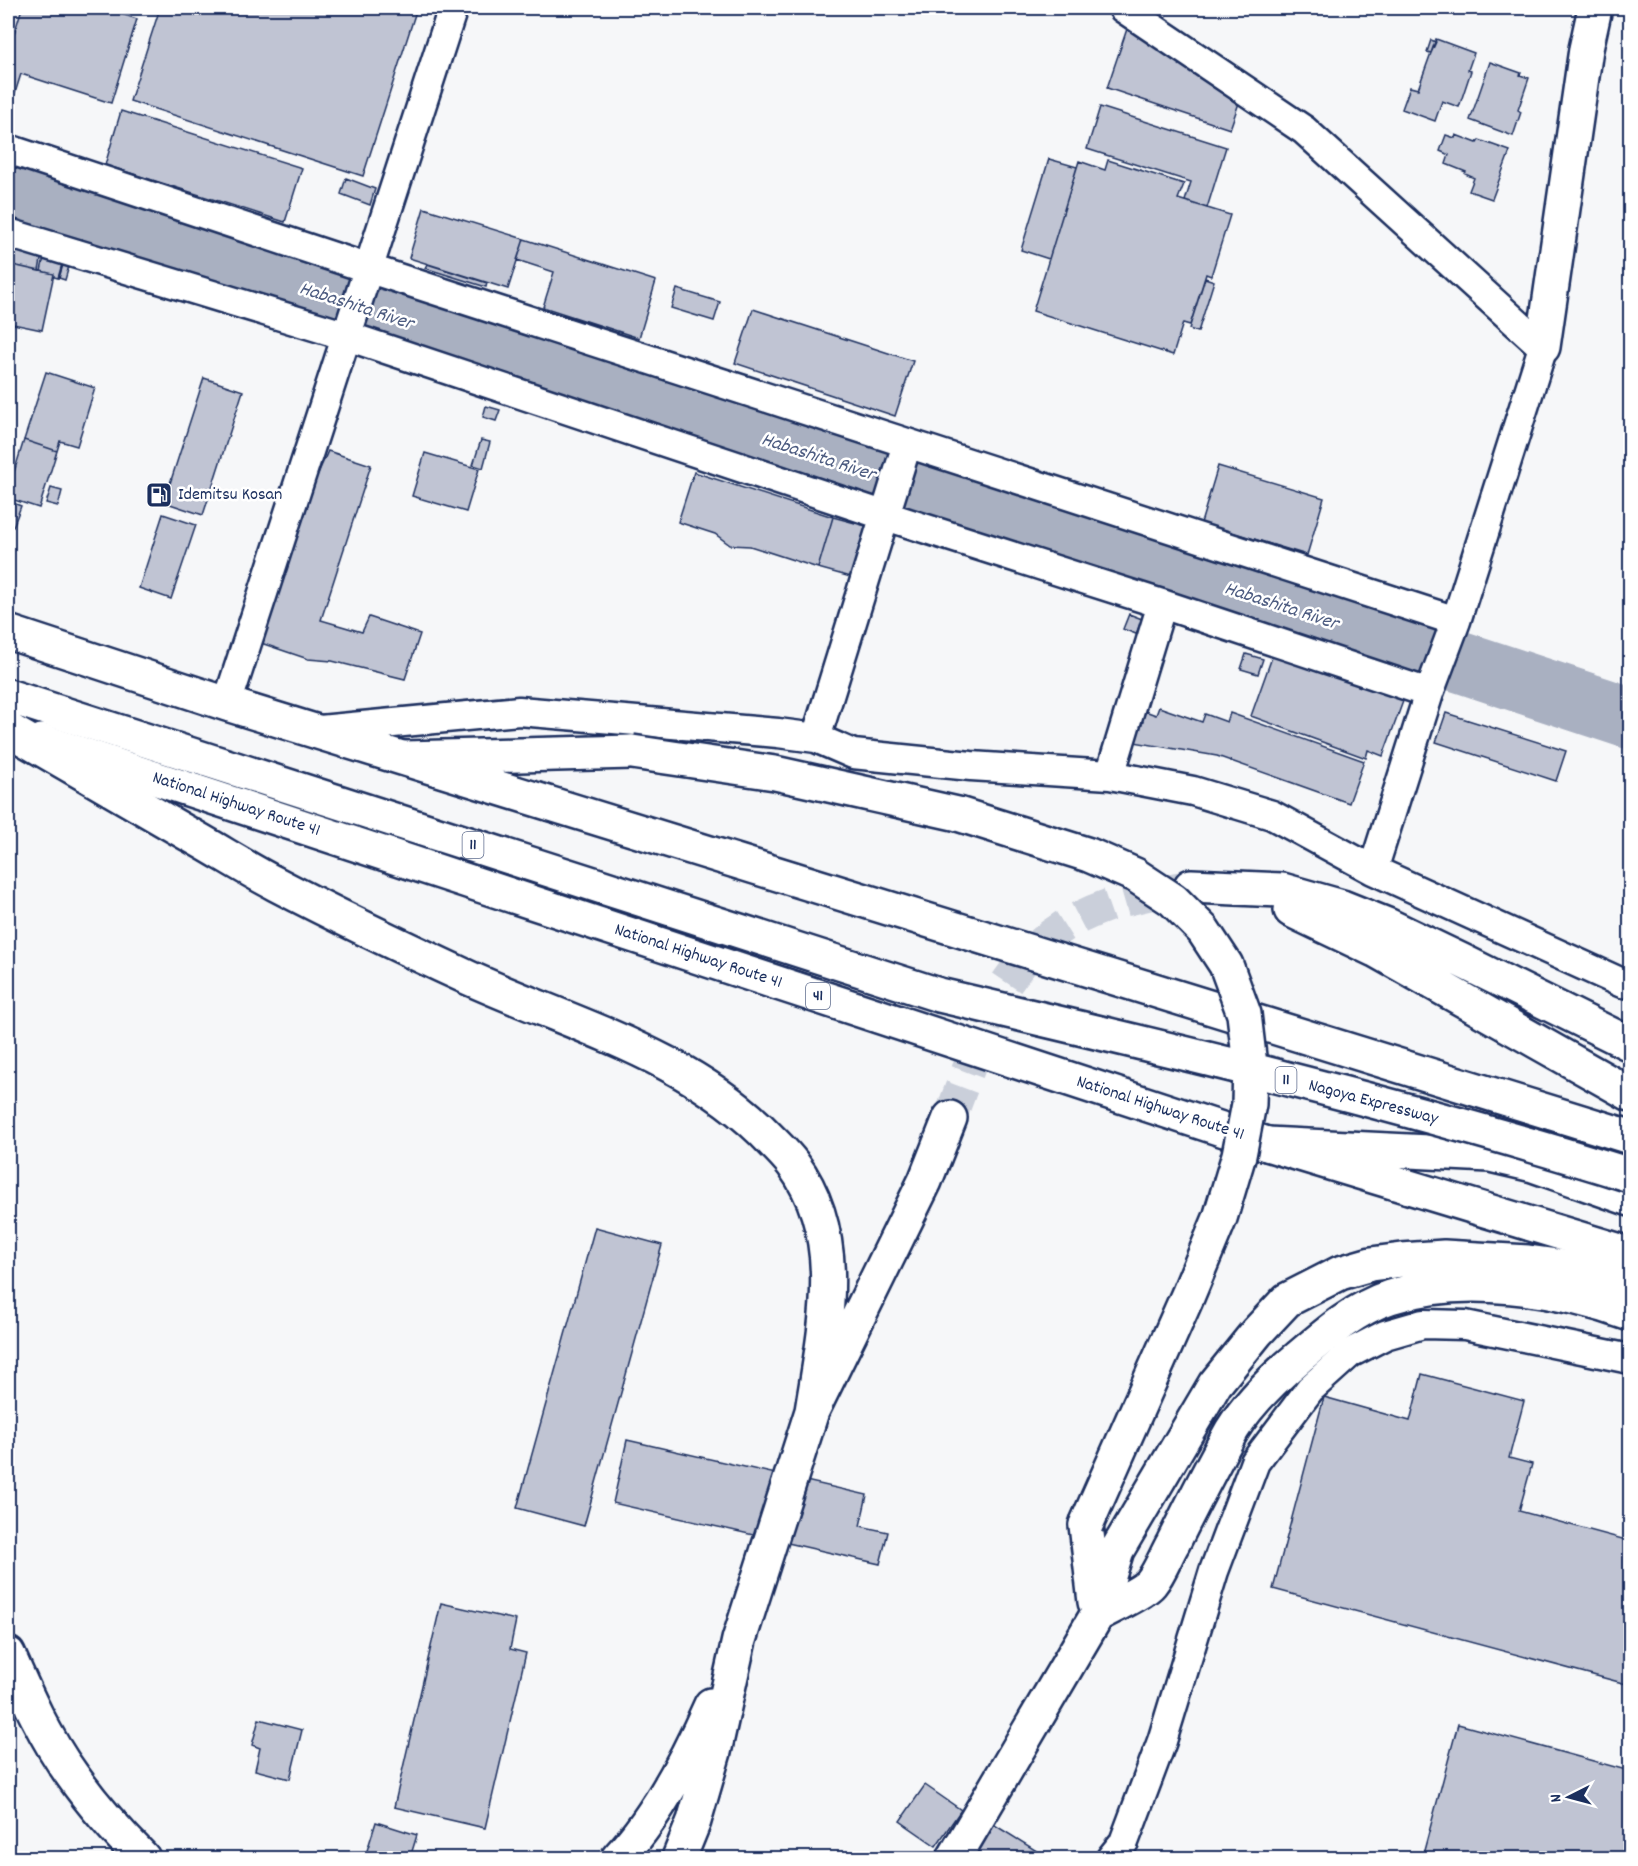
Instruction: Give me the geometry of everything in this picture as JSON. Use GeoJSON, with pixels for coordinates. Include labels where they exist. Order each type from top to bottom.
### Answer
{"type":"FeatureCollection","features":[{"type":"Feature","properties":{"kind":"main road"},"geometry":{"type":"LineString","coordinates":[[1543,347],[1586,49],[1595,8]]}},
{"type":"Feature","properties":{"kind":"main road"},"geometry":{"type":"LineString","coordinates":[[8,632],[227,704],[318,730],[1630,1137]]}},
{"type":"Feature","properties":{"kind":"main road","name":"Nagoya Expressway"},"geometry":{"type":"LineString","coordinates":[[8,696],[939,995],[1131,1040],[1375,1103],[1547,1149],[1630,1175]]}},
{"type":"Feature","properties":{"kind":"main road"},"geometry":{"type":"LineString","coordinates":[[8,730],[275,883],[470,978],[660,1060],[715,1092],[758,1126],[793,1164],[815,1203],[826,1245],[828,1286],[824,1332],[812,1411]]}},
{"type":"Feature","properties":{"kind":"main road","name":"National Highway Route 41"},"geometry":{"type":"LineString","coordinates":[[8,730],[1267,1144],[1630,1254]]}},
{"type":"Feature","properties":{"kind":"main road"},"geometry":{"type":"LineString","coordinates":[[406,758],[632,752],[775,773],[958,814],[1089,855],[1135,874],[1173,900],[1203,930],[1226,965],[1244,1014],[1250,1065],[1249,1104],[1239,1155],[1220,1218],[1086,1525],[1097,1615]]}},
{"type":"Feature","properties":{"kind":"main road"},"geometry":{"type":"LineString","coordinates":[[1630,1044],[1462,961],[1342,908],[1282,890],[1206,886],[1291,910],[1345,935],[1630,1094]]}},
{"type":"Feature","properties":{"kind":"main road"},"geometry":{"type":"LineString","coordinates":[[679,1858],[694,1821],[714,1752],[739,1640],[812,1411],[925,1181],[950,1118]]}},
{"type":"Feature","properties":{"kind":"main road"},"geometry":{"type":"LineString","coordinates":[[1267,1144],[1490,1155],[1533,1165],[1630,1199]]}},
{"type":"Feature","properties":{"kind":"main road"},"geometry":{"type":"LineString","coordinates":[[954,1858],[1097,1615],[1117,1550],[1215,1384],[1257,1332],[1287,1300],[1340,1273],[1371,1264],[1444,1257],[1528,1262],[1594,1271],[1630,1280]]}},
{"type":"Feature","properties":{"kind":"main road"},"geometry":{"type":"LineString","coordinates":[[1097,1615],[1150,1584],[1234,1428],[1270,1381],[1317,1341],[1354,1314],[1389,1297],[1465,1285],[1513,1285],[1559,1294],[1630,1314]]}},
{"type":"Feature","properties":{"kind":"main road"},"geometry":{"type":"LineString","coordinates":[[618,1858],[628,1848],[660,1801],[694,1741],[739,1640]]}},
{"type":"Feature","properties":{"kind":"main road"},"geometry":{"type":"LineString","coordinates":[[8,1654],[33,1711],[70,1774],[112,1827],[143,1858]]}},
{"type":"Feature","properties":{"kind":"street"},"geometry":{"type":"LineString","coordinates":[[227,704],[453,8]]}},
{"type":"Feature","properties":{"kind":"street"},"geometry":{"type":"LineString","coordinates":[[1123,8],[1304,130],[1543,347],[1456,621],[1430,693],[1373,870]]}},
{"type":"Feature","properties":{"kind":"street"},"geometry":{"type":"LineString","coordinates":[[8,149],[367,268],[1456,621]]}},
{"type":"Feature","properties":{"kind":"street"},"geometry":{"type":"LineString","coordinates":[[8,233],[347,336],[886,516],[1430,693]]}},
{"type":"Feature","properties":{"kind":"street"},"geometry":{"type":"LineString","coordinates":[[816,738],[908,444]]}},
{"type":"Feature","properties":{"kind":"street"},"geometry":{"type":"LineString","coordinates":[[1110,775],[1162,604]]}},
{"type":"Feature","properties":{"kind":"street"},"geometry":{"type":"LineString","coordinates":[[318,730],[519,711],[778,733],[816,738],[854,753],[971,766],[1110,775],[1193,792],[1272,815],[1373,870],[1628,986]]}},
{"type":"Feature","properties":{"kind":"street"},"geometry":{"type":"LineString","coordinates":[[1111,1858],[1124,1842],[1162,1741],[1214,1571],[1255,1462],[1310,1389],[1350,1353],[1386,1335],[1423,1324],[1465,1325],[1630,1359]]}},
{"type":"Feature","properties":{"kind":"building"},"geometry":{"type":"Polygon","coordinates":[[[22,8],[103,8],[137,19],[111,103],[21,74],[8,115],[8,53],[22,8]]]}},
{"type":"Feature","properties":{"kind":"building"},"geometry":{"type":"Polygon","coordinates":[[[160,8],[417,8],[363,176],[130,101],[160,8]]]}},
{"type":"Feature","properties":{"kind":"building"},"geometry":{"type":"Polygon","coordinates":[[[1128,26],[1240,100],[1230,129],[1107,88],[1128,26]]]}},
{"type":"Feature","properties":{"kind":"building"},"geometry":{"type":"Polygon","coordinates":[[[1436,39],[1474,53],[1468,70],[1471,71],[1459,107],[1442,101],[1435,121],[1402,109],[1410,87],[1418,89],[1436,39]]]}},
{"type":"Feature","properties":{"kind":"building"},"geometry":{"type":"Polygon","coordinates":[[[1431,40],[1436,42],[1431,53],[1427,52],[1431,40]]]}},
{"type":"Feature","properties":{"kind":"building"},"geometry":{"type":"Polygon","coordinates":[[[1490,62],[1529,78],[1518,110],[1521,112],[1513,136],[1470,120],[1490,62]]]}},
{"type":"Feature","properties":{"kind":"building"},"geometry":{"type":"Polygon","coordinates":[[[1100,107],[1226,147],[1207,208],[1185,201],[1191,182],[1087,149],[1100,107]]]}},
{"type":"Feature","properties":{"kind":"building"},"geometry":{"type":"Polygon","coordinates":[[[121,111],[302,168],[285,222],[105,165],[121,111]]]}},
{"type":"Feature","properties":{"kind":"building"},"geometry":{"type":"Polygon","coordinates":[[[1446,135],[1455,138],[1456,135],[1477,143],[1479,140],[1510,151],[1492,199],[1469,191],[1474,178],[1446,164],[1449,155],[1440,151],[1446,135]]]}},
{"type":"Feature","properties":{"kind":"building"},"geometry":{"type":"Polygon","coordinates":[[[1049,159],[1077,167],[1049,259],[1021,250],[1049,159]]]}},
{"type":"Feature","properties":{"kind":"building"},"geometry":{"type":"Polygon","coordinates":[[[1108,160],[1184,184],[1178,199],[1230,215],[1211,276],[1206,274],[1190,325],[1183,323],[1173,355],[1033,311],[1079,161],[1105,170],[1108,160]]]}},
{"type":"Feature","properties":{"kind":"building"},"geometry":{"type":"Polygon","coordinates":[[[346,178],[375,189],[370,205],[341,194],[346,178]]]}},
{"type":"Feature","properties":{"kind":"building"},"geometry":{"type":"Polygon","coordinates":[[[424,208],[524,239],[508,289],[409,258],[424,208]]]}},
{"type":"Feature","properties":{"kind":"building"},"geometry":{"type":"Polygon","coordinates":[[[524,239],[656,281],[639,338],[543,307],[554,272],[517,260],[524,239]]]}},
{"type":"Feature","properties":{"kind":"building"},"geometry":{"type":"Polygon","coordinates":[[[8,247],[42,254],[39,271],[8,264],[8,247]]]}},
{"type":"Feature","properties":{"kind":"building"},"geometry":{"type":"Polygon","coordinates":[[[44,257],[62,264],[58,278],[54,277],[54,274],[41,271],[44,257]]]}},
{"type":"Feature","properties":{"kind":"building"},"geometry":{"type":"Polygon","coordinates":[[[8,264],[54,274],[42,330],[8,323],[8,264]]]}},
{"type":"Feature","properties":{"kind":"building"},"geometry":{"type":"Polygon","coordinates":[[[427,264],[487,283],[486,287],[425,268],[427,264]]]}},
{"type":"Feature","properties":{"kind":"building"},"geometry":{"type":"Polygon","coordinates":[[[63,265],[69,266],[65,280],[59,278],[63,265]]]}},
{"type":"Feature","properties":{"kind":"building"},"geometry":{"type":"Polygon","coordinates":[[[1205,278],[1214,281],[1198,332],[1189,329],[1205,278]]]}},
{"type":"Feature","properties":{"kind":"building"},"geometry":{"type":"Polygon","coordinates":[[[677,289],[720,302],[714,321],[671,308],[677,289]]]}},
{"type":"Feature","properties":{"kind":"building"},"geometry":{"type":"Polygon","coordinates":[[[753,309],[913,361],[895,416],[735,363],[753,309]]]}},
{"type":"Feature","properties":{"kind":"building"},"geometry":{"type":"Polygon","coordinates":[[[563,314],[600,326],[599,329],[561,318],[563,314]]]}},
{"type":"Feature","properties":{"kind":"building"},"geometry":{"type":"Polygon","coordinates":[[[46,372],[95,388],[77,446],[60,441],[57,451],[24,440],[46,372]]]}},
{"type":"Feature","properties":{"kind":"building"},"geometry":{"type":"Polygon","coordinates":[[[204,378],[243,391],[203,515],[164,502],[204,378]]]}},
{"type":"Feature","properties":{"kind":"building"},"geometry":{"type":"Polygon","coordinates":[[[486,406],[500,410],[496,421],[483,417],[486,406]]]}},
{"type":"Feature","properties":{"kind":"building"},"geometry":{"type":"Polygon","coordinates":[[[24,440],[57,451],[39,508],[8,498],[8,491],[24,440]]]}},
{"type":"Feature","properties":{"kind":"building"},"geometry":{"type":"Polygon","coordinates":[[[481,440],[490,442],[483,468],[473,465],[481,440]]]}},
{"type":"Feature","properties":{"kind":"building"},"geometry":{"type":"Polygon","coordinates":[[[328,451],[371,465],[321,620],[362,632],[369,617],[420,634],[405,679],[332,661],[308,659],[255,641],[300,514],[328,451]]]}},
{"type":"Feature","properties":{"kind":"building"},"geometry":{"type":"Polygon","coordinates":[[[425,453],[479,469],[466,512],[412,496],[425,453]]]}},
{"type":"Feature","properties":{"kind":"building"},"geometry":{"type":"Polygon","coordinates":[[[1218,466],[1324,498],[1307,555],[1201,523],[1218,466]]]}},
{"type":"Feature","properties":{"kind":"building"},"geometry":{"type":"Polygon","coordinates":[[[694,472],[833,517],[818,568],[750,546],[730,545],[715,534],[678,522],[694,472]]]}},
{"type":"Feature","properties":{"kind":"building"},"geometry":{"type":"Polygon","coordinates":[[[51,488],[62,491],[58,506],[46,503],[51,488]]]}},
{"type":"Feature","properties":{"kind":"building"},"geometry":{"type":"Polygon","coordinates":[[[8,501],[21,506],[13,527],[8,525],[8,501]]]}},
{"type":"Feature","properties":{"kind":"building"},"geometry":{"type":"Polygon","coordinates":[[[163,514],[196,525],[171,599],[139,588],[163,514]]]}},
{"type":"Feature","properties":{"kind":"building"},"geometry":{"type":"Polygon","coordinates":[[[833,517],[866,526],[851,577],[818,568],[833,517]]]}},
{"type":"Feature","properties":{"kind":"building"},"geometry":{"type":"Polygon","coordinates":[[[1129,614],[1142,619],[1136,634],[1123,629],[1129,614]]]}},
{"type":"Feature","properties":{"kind":"building"},"geometry":{"type":"Polygon","coordinates":[[[1276,646],[1406,693],[1383,756],[1368,750],[1366,758],[1251,716],[1276,646]]]}},
{"type":"Feature","properties":{"kind":"building"},"geometry":{"type":"Polygon","coordinates":[[[1246,654],[1263,659],[1258,674],[1241,669],[1246,654]]]}},
{"type":"Feature","properties":{"kind":"building"},"geometry":{"type":"Polygon","coordinates":[[[1159,707],[1202,722],[1205,714],[1227,722],[1230,713],[1364,761],[1349,803],[1217,756],[1134,742],[1145,711],[1156,715],[1159,707]]]}},
{"type":"Feature","properties":{"kind":"building"},"geometry":{"type":"Polygon","coordinates":[[[1446,713],[1566,751],[1556,781],[1436,742],[1446,713]]]}},
{"type":"Feature","properties":{"kind":"building"},"geometry":{"type":"Polygon","coordinates":[[[595,1227],[662,1245],[584,1526],[517,1508],[595,1227]]]}},
{"type":"Feature","properties":{"kind":"building"},"geometry":{"type":"Polygon","coordinates":[[[1422,1374],[1524,1401],[1509,1458],[1532,1464],[1519,1511],[1630,1541],[1630,1685],[1273,1589],[1324,1397],[1410,1421],[1422,1374]]]}},
{"type":"Feature","properties":{"kind":"building"},"geometry":{"type":"Polygon","coordinates":[[[627,1440],[867,1495],[860,1526],[888,1532],[880,1564],[613,1503],[627,1440]]]}},
{"type":"Feature","properties":{"kind":"building"},"geometry":{"type":"Polygon","coordinates":[[[441,1603],[516,1620],[510,1649],[526,1653],[485,1828],[394,1807],[441,1603]]]}},
{"type":"Feature","properties":{"kind":"building"},"geometry":{"type":"Polygon","coordinates":[[[259,1719],[302,1730],[290,1779],[255,1770],[260,1748],[252,1745],[259,1719]]]}},
{"type":"Feature","properties":{"kind":"building"},"geometry":{"type":"Polygon","coordinates":[[[1458,1724],[1630,1771],[1630,1858],[1422,1858],[1458,1724]]]}},
{"type":"Feature","properties":{"kind":"building"},"geometry":{"type":"Polygon","coordinates":[[[925,1785],[961,1810],[936,1846],[900,1821],[925,1785]]]}},
{"type":"Feature","properties":{"kind":"building"},"geometry":{"type":"Polygon","coordinates":[[[376,1822],[417,1835],[410,1858],[365,1857],[376,1822]]]}},
{"type":"Feature","properties":{"kind":"building"},"geometry":{"type":"Polygon","coordinates":[[[993,1824],[1048,1858],[972,1858],[993,1824]]]}},
{"type":"Feature","properties":{"kind":"waterway","name":"Habashita River"},"geometry":{"type":"LineString","coordinates":[[8,192],[1066,539],[1464,663],[1630,718]]}},
{"type":"Feature","properties":{"kind":"tunnel"},"geometry":{"type":"LineString","coordinates":[[950,1118],[992,1007],[1009,979],[1028,956],[1048,938],[1093,911],[1148,894],[1180,888]]}},
{"type":"Feature","properties":{"kind":"place","name":"Idemitsu Kosan"},"geometry":{"type":"Point","coordinates":[159,495]}}]}
